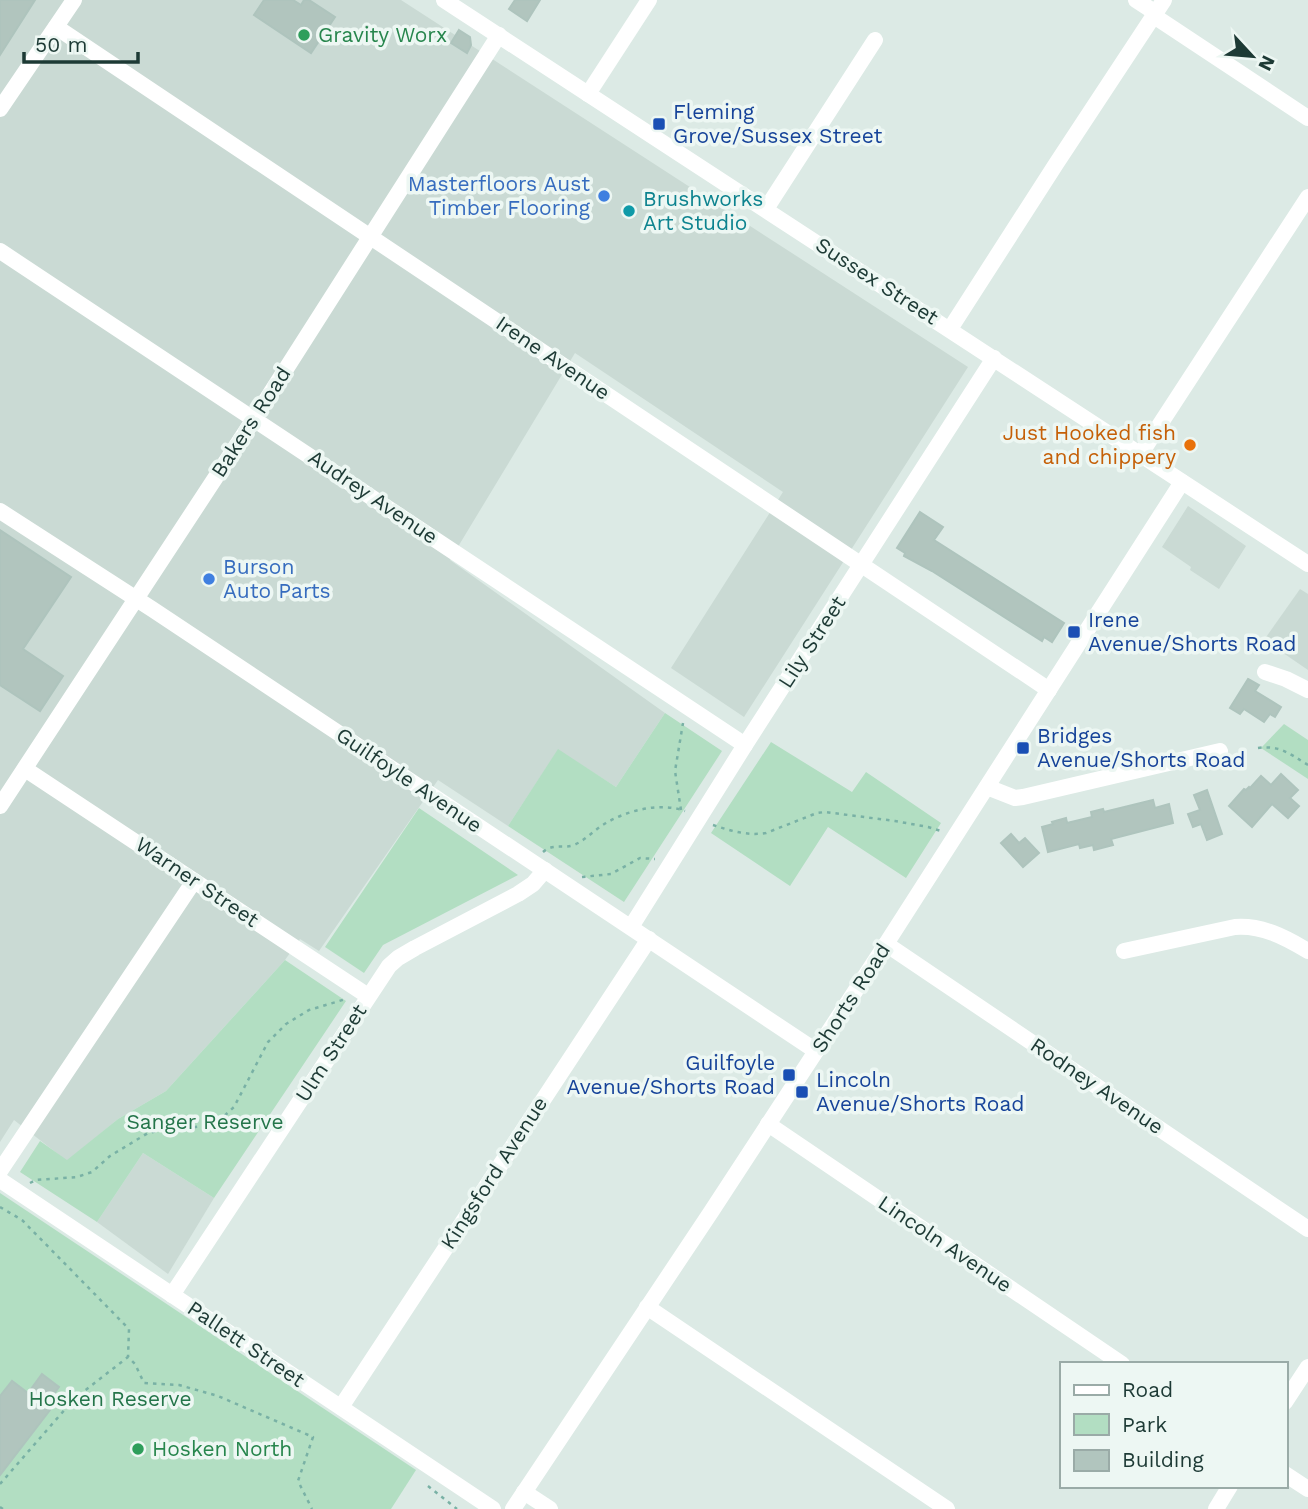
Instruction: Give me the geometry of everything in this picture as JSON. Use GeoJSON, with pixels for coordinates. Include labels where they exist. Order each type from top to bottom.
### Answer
{"type":"FeatureCollection","features":[{"type":"Feature","properties":{"kind":"street"},"geometry":{"type":"LineString","coordinates":[[0,109],[74,0]]}},
{"type":"Feature","properties":{"kind":"street","name":"Sussex Street"},"geometry":{"type":"LineString","coordinates":[[444,0],[1308,564]]}},
{"type":"Feature","properties":{"kind":"street"},"geometry":{"type":"LineString","coordinates":[[588,94],[649,0]]}},
{"type":"Feature","properties":{"kind":"street"},"geometry":{"type":"LineString","coordinates":[[1136,0],[1158,9],[1308,118]]}},
{"type":"Feature","properties":{"kind":"street"},"geometry":{"type":"LineString","coordinates":[[950,329],[1158,9]]}},
{"type":"Feature","properties":{"kind":"street","name":"Irene Avenue"},"geometry":{"type":"LineString","coordinates":[[56,27],[1049,690]]}},
{"type":"Feature","properties":{"kind":"street","name":"Bakers Road"},"geometry":{"type":"LineString","coordinates":[[0,806],[254,419],[499,35]]}},
{"type":"Feature","properties":{"kind":"street"},"geometry":{"type":"LineString","coordinates":[[766,209],[875,40]]}},
{"type":"Feature","properties":{"kind":"street"},"geometry":{"type":"LineString","coordinates":[[1140,455],[1308,197]]}},
{"type":"Feature","properties":{"kind":"street","name":"Audrey Avenue"},"geometry":{"type":"LineString","coordinates":[[0,251],[745,745]]}},
{"type":"Feature","properties":{"kind":"street","name":"Lily Street"},"geometry":{"type":"LineString","coordinates":[[631,928],[745,745],[994,358]]}},
{"type":"Feature","properties":{"kind":"street","name":"Shorts Road"},"geometry":{"type":"LineString","coordinates":[[513,1509],[886,944],[1182,482]]}},
{"type":"Feature","properties":{"kind":"street","name":"Guilfoyle Avenue"},"geometry":{"type":"LineString","coordinates":[[0,511],[816,1051]]}},
{"type":"Feature","properties":{"kind":"street"},"geometry":{"type":"LineString","coordinates":[[1265,672],[1308,690]]}},
{"type":"Feature","properties":{"kind":"street"},"geometry":{"type":"LineString","coordinates":[[987,787],[1015,798],[1023,797],[1220,751]]}},
{"type":"Feature","properties":{"kind":"street","name":"Warner Street"},"geometry":{"type":"LineString","coordinates":[[25,769],[362,992]]}},
{"type":"Feature","properties":{"kind":"street","name":"Ulm Street"},"geometry":{"type":"LineString","coordinates":[[172,1295],[362,992],[398,958],[533,884],[540,867]]}},
{"type":"Feature","properties":{"kind":"street"},"geometry":{"type":"LineString","coordinates":[[0,1171],[194,881]]}},
{"type":"Feature","properties":{"kind":"street"},"geometry":{"type":"LineString","coordinates":[[1124,951],[1247,926],[1277,934],[1307,949]]}},
{"type":"Feature","properties":{"kind":"street","name":"Kingsford Avenue"},"geometry":{"type":"LineString","coordinates":[[341,1407],[649,939]]}},
{"type":"Feature","properties":{"kind":"street","name":"Rodney Avenue"},"geometry":{"type":"LineString","coordinates":[[886,944],[1308,1229]]}},
{"type":"Feature","properties":{"kind":"street","name":"Lincoln Avenue"},"geometry":{"type":"LineString","coordinates":[[768,1125],[1119,1362]]}},
{"type":"Feature","properties":{"kind":"street","name":"Pallett Street"},"geometry":{"type":"LineString","coordinates":[[7,1185],[493,1509]]}},
{"type":"Feature","properties":{"kind":"street"},"geometry":{"type":"LineString","coordinates":[[647,1307],[947,1509]]}},
{"type":"Feature","properties":{"kind":"street"},"geometry":{"type":"LineString","coordinates":[[1287,1399],[1308,1367]]}},
{"type":"Feature","properties":{"kind":"street"},"geometry":{"type":"LineString","coordinates":[[1287,1475],[1308,1489]]}},
{"type":"Feature","properties":{"kind":"street"},"geometry":{"type":"LineString","coordinates":[[1216,1509],[1229,1488]]}},
{"type":"Feature","properties":{"kind":"street"},"geometry":{"type":"LineString","coordinates":[[524,1492],[550,1509]]}},
{"type":"Feature","properties":{"kind":"path"},"geometry":{"type":"LineString","coordinates":[[681,810],[675,771],[688,707]]}},
{"type":"Feature","properties":{"kind":"path"},"geometry":{"type":"LineString","coordinates":[[1258,748],[1273,746],[1308,765]]}},
{"type":"Feature","properties":{"kind":"path"},"geometry":{"type":"LineString","coordinates":[[540,867],[546,849],[573,845],[607,822],[649,808],[675,808],[699,820],[742,834],[766,833],[817,813],[836,813],[928,827],[940,830],[954,839]]}},
{"type":"Feature","properties":{"kind":"path"},"geometry":{"type":"LineString","coordinates":[[582,877],[611,874],[640,858],[655,859]]}},
{"type":"Feature","properties":{"kind":"path"},"geometry":{"type":"LineString","coordinates":[[7,1185],[77,1177],[92,1171],[110,1156],[148,1133],[203,1126],[220,1119],[234,1107],[268,1042],[286,1024],[309,1010],[362,992]]}},
{"type":"Feature","properties":{"kind":"path"},"geometry":{"type":"LineString","coordinates":[[0,1207],[22,1220],[129,1329],[128,1357],[135,1364],[144,1383],[178,1385],[218,1396],[313,1437],[299,1481],[312,1509]]}},
{"type":"Feature","properties":{"kind":"path"},"geometry":{"type":"LineString","coordinates":[[0,1484],[74,1399],[128,1357]]}},
{"type":"Feature","properties":{"kind":"path"},"geometry":{"type":"LineString","coordinates":[[428,1486],[457,1509]]}},
{"type":"Feature","properties":{"kind":"shaded area"},"geometry":{"type":"Polygon","coordinates":[[[0,0],[401,0],[968,367],[744,717],[671,668],[783,492],[575,353],[450,560],[665,713],[616,787],[558,750],[508,826],[438,780],[319,951],[300,939],[285,960],[166,1091],[118,1119],[67,1161],[14,1120],[0,1142],[0,0]]]}},
{"type":"Feature","properties":{"kind":"shaded area"},"geometry":{"type":"Polygon","coordinates":[[[1188,506],[1246,546],[1219,589],[1162,547],[1188,506]]]}},
{"type":"Feature","properties":{"kind":"shaded area"},"geometry":{"type":"Polygon","coordinates":[[[1300,589],[1308,594],[1308,670],[1264,640],[1300,589]]]}},
{"type":"Feature","properties":{"kind":"shaded area"},"geometry":{"type":"Polygon","coordinates":[[[143,1153],[214,1198],[168,1274],[97,1222],[143,1153]]]}},
{"type":"Feature","properties":{"kind":"green space"},"geometry":{"type":"Polygon","coordinates":[[[665,713],[722,751],[624,902],[508,826],[558,749],[616,787],[665,713]]]}},
{"type":"Feature","properties":{"kind":"green space"},"geometry":{"type":"Polygon","coordinates":[[[1284,724],[1308,740],[1308,779],[1261,748],[1284,724]]]}},
{"type":"Feature","properties":{"kind":"green space"},"geometry":{"type":"Polygon","coordinates":[[[771,742],[852,792],[866,772],[941,823],[906,878],[828,827],[790,886],[711,833],[771,742]]]}},
{"type":"Feature","properties":{"kind":"green space"},"geometry":{"type":"Polygon","coordinates":[[[419,808],[518,875],[383,945],[364,973],[325,947],[419,808]]]}},
{"type":"Feature","properties":{"kind":"green space","name":"Sanger Reserve"},"geometry":{"type":"Polygon","coordinates":[[[285,960],[346,1001],[214,1198],[143,1153],[97,1222],[20,1172],[40,1141],[67,1160],[118,1119],[166,1091],[285,960]]]}},
{"type":"Feature","properties":{"kind":"green space","name":"Hosken Reserve"},"geometry":{"type":"Polygon","coordinates":[[[0,1193],[416,1470],[391,1509],[0,1509],[0,1193]]]}},
{"type":"Feature","properties":{"kind":"building"},"geometry":{"type":"Polygon","coordinates":[[[0,0],[35,0],[0,55],[0,0]]]}},
{"type":"Feature","properties":{"kind":"building","name":"Gravity Worx"},"geometry":{"type":"Polygon","coordinates":[[[264,0],[293,0],[301,5],[304,0],[309,0],[335,17],[311,53],[254,15],[264,0]]]}},
{"type":"Feature","properties":{"kind":"building"},"geometry":{"type":"Polygon","coordinates":[[[515,0],[540,0],[527,21],[509,9],[515,0]]]}},
{"type":"Feature","properties":{"kind":"building"},"geometry":{"type":"Polygon","coordinates":[[[459,30],[470,37],[471,45],[467,53],[451,43],[459,30]]]}},
{"type":"Feature","properties":{"kind":"building"},"geometry":{"type":"Polygon","coordinates":[[[920,512],[943,527],[934,540],[1064,623],[1052,642],[1044,637],[1042,641],[904,556],[905,553],[897,548],[920,512]]]}},
{"type":"Feature","properties":{"kind":"building"},"geometry":{"type":"Polygon","coordinates":[[[0,530],[71,577],[23,649],[63,676],[40,711],[0,685],[0,530]]]}},
{"type":"Feature","properties":{"kind":"building"},"geometry":{"type":"Polygon","coordinates":[[[1248,679],[1259,685],[1255,691],[1281,707],[1275,717],[1270,714],[1264,722],[1244,709],[1240,714],[1230,708],[1248,679]]]}},
{"type":"Feature","properties":{"kind":"building"},"geometry":{"type":"Polygon","coordinates":[[[1281,774],[1298,790],[1290,798],[1299,806],[1288,818],[1272,804],[1252,827],[1229,806],[1244,789],[1250,788],[1261,776],[1271,785],[1281,774]]]}},
{"type":"Feature","properties":{"kind":"building"},"geometry":{"type":"Polygon","coordinates":[[[1207,790],[1222,834],[1207,840],[1201,824],[1193,827],[1188,814],[1200,810],[1194,795],[1207,790]]]}},
{"type":"Feature","properties":{"kind":"building"},"geometry":{"type":"Polygon","coordinates":[[[1153,800],[1155,808],[1169,804],[1173,823],[1111,839],[1113,845],[1094,850],[1093,845],[1080,848],[1079,844],[1048,852],[1042,827],[1053,824],[1052,822],[1066,818],[1067,823],[1092,817],[1091,812],[1103,809],[1104,812],[1153,800]]]}},
{"type":"Feature","properties":{"kind":"building"},"geometry":{"type":"Polygon","coordinates":[[[1011,834],[1019,843],[1025,838],[1039,853],[1023,867],[1001,843],[1011,834]]]}},
{"type":"Feature","properties":{"kind":"building"},"geometry":{"type":"Polygon","coordinates":[[[42,1374],[59,1387],[45,1406],[50,1410],[0,1475],[0,1396],[12,1381],[28,1393],[42,1374]]]}},
{"type":"Feature","properties":{"kind":"place","name":"Gravity Worx"},"geometry":{"type":"Point","coordinates":[304,35]}},
{"type":"Feature","properties":{"kind":"place","name":"Fleming Grove/Sussex Street"},"geometry":{"type":"Point","coordinates":[659,124]}},
{"type":"Feature","properties":{"kind":"place","name":"Masterfloors Aust Timber Flooring"},"geometry":{"type":"Point","coordinates":[604,196]}},
{"type":"Feature","properties":{"kind":"place","name":"Brushworks Art Studio"},"geometry":{"type":"Point","coordinates":[629,211]}},
{"type":"Feature","properties":{"kind":"place","name":"Just Hooked fish and chippery"},"geometry":{"type":"Point","coordinates":[1190,445]}},
{"type":"Feature","properties":{"kind":"place","name":"Burson Auto Parts"},"geometry":{"type":"Point","coordinates":[209,579]}},
{"type":"Feature","properties":{"kind":"place","name":"Irene Avenue/Shorts Road"},"geometry":{"type":"Point","coordinates":[1074,632]}},
{"type":"Feature","properties":{"kind":"place","name":"Bridges Avenue/Shorts Road"},"geometry":{"type":"Point","coordinates":[1023,748]}},
{"type":"Feature","properties":{"kind":"place","name":"Guilfoyle Avenue/Shorts Road"},"geometry":{"type":"Point","coordinates":[789,1075]}},
{"type":"Feature","properties":{"kind":"place","name":"Lincoln Avenue/Shorts Road"},"geometry":{"type":"Point","coordinates":[802,1092]}},
{"type":"Feature","properties":{"kind":"place","name":"Hosken North"},"geometry":{"type":"Point","coordinates":[138,1449]}}]}
